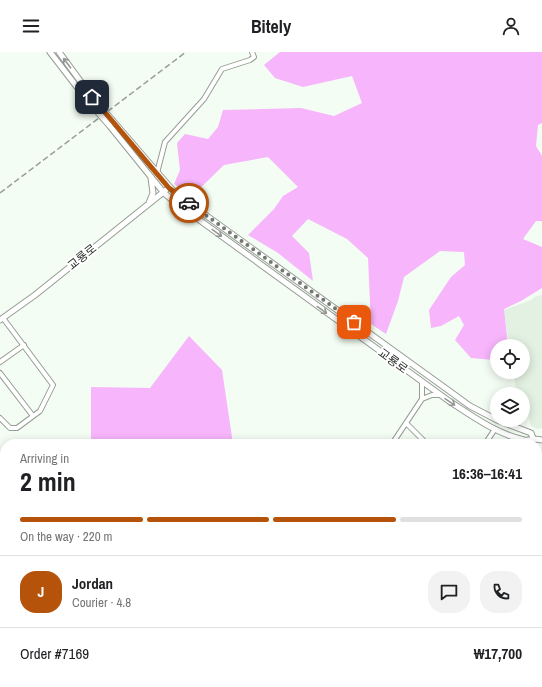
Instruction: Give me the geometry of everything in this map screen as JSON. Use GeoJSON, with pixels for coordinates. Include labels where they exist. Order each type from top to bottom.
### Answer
{"type":"FeatureCollection","features":[{"type":"Feature","properties":{"kind":"street"},"geometry":{"type":"LineString","coordinates":[[50,52],[90,98],[114,121],[169,188]]}},
{"type":"Feature","properties":{"kind":"street"},"geometry":{"type":"LineString","coordinates":[[59,52],[108,125],[164,192]]}},
{"type":"Feature","properties":{"kind":"street"},"geometry":{"type":"LineString","coordinates":[[157,173],[165,142],[204,99],[222,69],[250,60],[254,57],[252,52]]}},
{"type":"Feature","properties":{"kind":"street"},"geometry":{"type":"LineString","coordinates":[[149,204],[153,193],[150,176]]}},
{"type":"Feature","properties":{"kind":"street","name":"교룡로"},"geometry":{"type":"LineString","coordinates":[[2,319],[169,188],[470,406],[490,416]]}},
{"type":"Feature","properties":{"kind":"street","name":"교룡로"},"geometry":{"type":"LineString","coordinates":[[164,192],[220,236],[440,395],[495,428],[523,439]]}},
{"type":"Feature","properties":{"kind":"street"},"geometry":{"type":"LineString","coordinates":[[0,418],[6,426],[14,429],[40,411],[53,385],[24,345],[2,319]]}},
{"type":"Feature","properties":{"kind":"street"},"geometry":{"type":"LineString","coordinates":[[0,362],[24,345]]}},
{"type":"Feature","properties":{"kind":"street"},"geometry":{"type":"LineString","coordinates":[[0,374],[33,416]]}},
{"type":"Feature","properties":{"kind":"street"},"geometry":{"type":"LineString","coordinates":[[395,439],[422,399],[422,382]]}},
{"type":"Feature","properties":{"kind":"street"},"geometry":{"type":"LineString","coordinates":[[422,399],[432,395],[440,395]]}},
{"type":"Feature","properties":{"kind":"street"},"geometry":{"type":"LineString","coordinates":[[406,423],[422,439]]}},
{"type":"Feature","properties":{"kind":"street","name":"교룡로"},"geometry":{"type":"LineString","coordinates":[[515,427],[531,433],[533,438]]}},
{"type":"Feature","properties":{"kind":"street"},"geometry":{"type":"LineString","coordinates":[[488,439],[495,428]]}},
{"type":"Feature","properties":{"kind":"street","name":"교룡로"},"geometry":{"type":"LineString","coordinates":[[530,439],[538,439]]}},
{"type":"Feature","properties":{"kind":"shaded area"},"geometry":{"type":"Polygon","coordinates":[[[280,52],[542,52],[542,123],[538,125],[536,146],[542,156],[542,221],[536,221],[523,239],[542,247],[542,288],[521,301],[504,309],[507,339],[490,339],[490,360],[471,358],[455,340],[464,325],[459,316],[441,326],[431,328],[429,310],[451,277],[465,265],[464,252],[440,251],[404,277],[398,301],[386,334],[371,324],[368,258],[347,239],[308,219],[292,236],[309,253],[313,281],[278,253],[248,235],[274,209],[283,196],[298,187],[268,157],[224,165],[193,195],[174,184],[180,170],[177,143],[185,134],[208,139],[218,127],[223,110],[301,108],[334,116],[362,103],[352,76],[303,87],[275,78],[264,65],[280,52]]]}},
{"type":"Feature","properties":{"kind":"shaded area"},"geometry":{"type":"Polygon","coordinates":[[[542,295],[542,428],[537,429],[531,426],[530,422],[530,387],[516,387],[514,379],[530,379],[530,339],[508,339],[504,310],[531,300],[536,296],[542,295]]]}},
{"type":"Feature","properties":{"kind":"shaded area"},"geometry":{"type":"Polygon","coordinates":[[[189,336],[222,370],[232,439],[91,439],[91,387],[150,388],[189,336]]]}},
{"type":"Feature","properties":{"kind":"railway"},"geometry":{"type":"LineString","coordinates":[[0,193],[186,52]]}},
{"type":"Feature","properties":{"kind":"way so far"},"geometry":{"type":"LineString","coordinates":[[189,203],[354,322]]}},
{"type":"Feature","properties":{"kind":"route"},"geometry":{"type":"LineString","coordinates":[[92,97],[114,121],[169,188],[189,203]]}}]}
